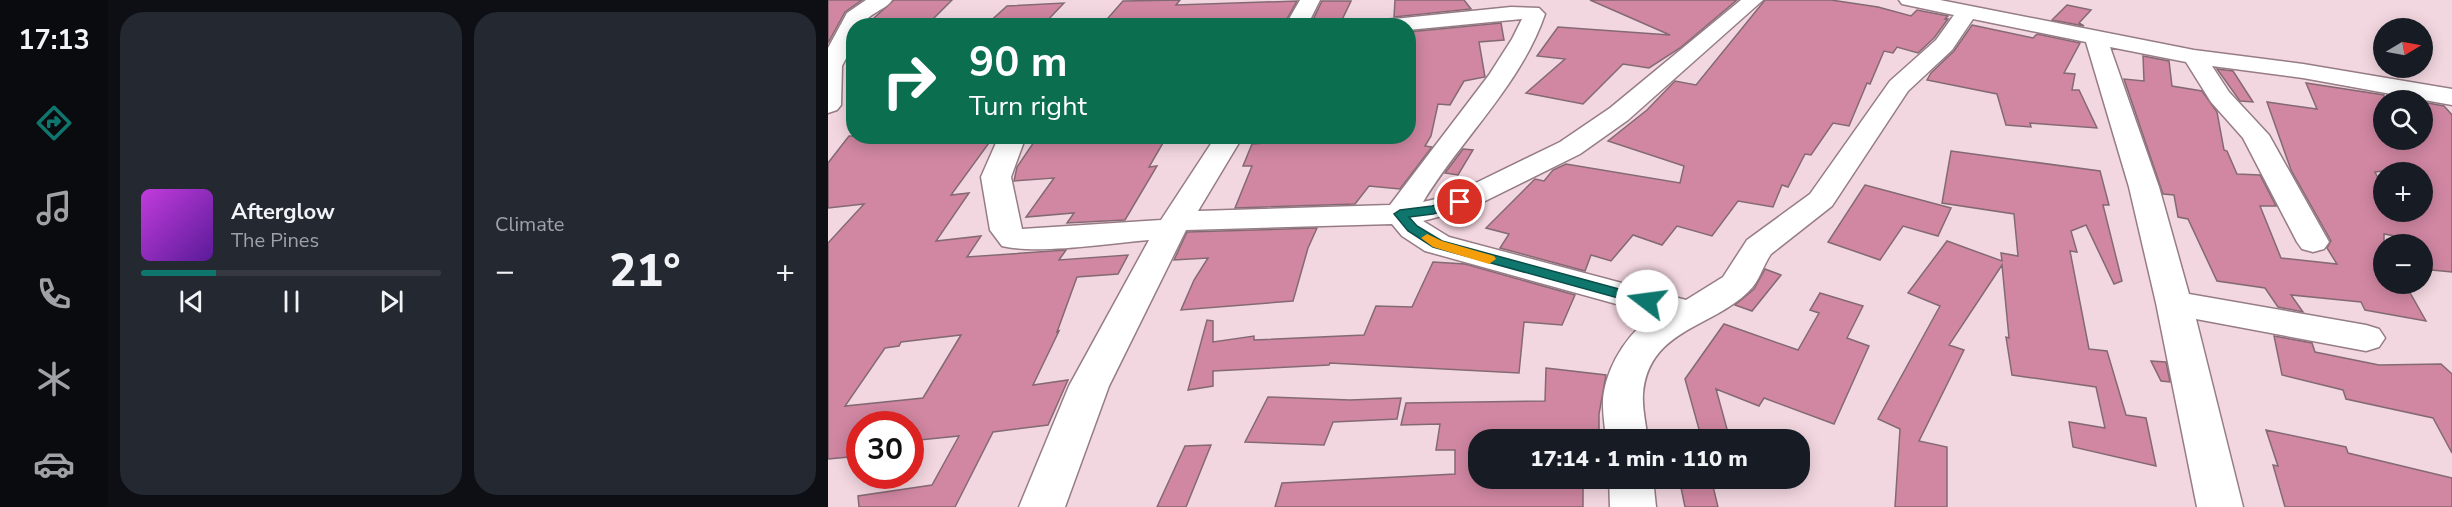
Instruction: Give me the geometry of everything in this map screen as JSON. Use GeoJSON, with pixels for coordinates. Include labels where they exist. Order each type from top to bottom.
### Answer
{"type":"FeatureCollection","features":[{"type":"Feature","properties":{"kind":"street"},"geometry":{"type":"LineString","coordinates":[[855,18],[868,7],[882,0]]}},
{"type":"Feature","properties":{"kind":"street"},"geometry":{"type":"LineString","coordinates":[[1300,18],[1310,0]]}},
{"type":"Feature","properties":{"kind":"street"},"geometry":{"type":"LineString","coordinates":[[1010,144],[996,177],[1006,230],[1013,239],[1042,239],[1173,225],[1400,214],[1433,210],[1460,202],[1570,148],[1619,114],[1753,0]]}},
{"type":"Feature","properties":{"kind":"street"},"geometry":{"type":"LineString","coordinates":[[1909,0],[2194,57],[2302,71],[2452,97]]}},
{"type":"Feature","properties":{"kind":"street"},"geometry":{"type":"LineString","coordinates":[[1400,214],[1416,188],[1473,114],[1506,66],[1534,15],[1532,12],[1511,13],[1416,23]]}},
{"type":"Feature","properties":{"kind":"street"},"geometry":{"type":"LineString","coordinates":[[1626,429],[1623,394],[1629,371],[1645,344],[1658,330],[1735,285],[1746,273],[1748,263],[1759,247],[1821,200],[1899,86],[1944,45],[1966,13]]}},
{"type":"Feature","properties":{"kind":"street"},"geometry":{"type":"LineString","coordinates":[[2096,38],[2144,187],[2174,303],[2220,507]]}},
{"type":"Feature","properties":{"kind":"street"},"geometry":{"type":"LineString","coordinates":[[829,92],[830,66],[846,45]]}},
{"type":"Feature","properties":{"kind":"street"},"geometry":{"type":"LineString","coordinates":[[2194,57],[2220,97],[2255,135],[2313,242]]}},
{"type":"Feature","properties":{"kind":"street"},"geometry":{"type":"LineString","coordinates":[[1042,507],[1089,386],[1173,225],[1225,144]]}},
{"type":"Feature","properties":{"kind":"street"},"geometry":{"type":"LineString","coordinates":[[1400,214],[1413,229],[1437,244],[1690,313]]}},
{"type":"Feature","properties":{"kind":"street"},"geometry":{"type":"LineString","coordinates":[[2174,303],[2366,338]]}},
{"type":"Feature","properties":{"kind":"street"},"geometry":{"type":"LineString","coordinates":[[1632,489],[1633,507]]}},
{"type":"Feature","properties":{"kind":"building"},"geometry":{"type":"Polygon","coordinates":[[[828,0],[862,0],[845,12],[828,43],[828,0]]]}},
{"type":"Feature","properties":{"kind":"building"},"geometry":{"type":"Polygon","coordinates":[[[894,0],[952,0],[934,18],[874,18],[894,0]]]}},
{"type":"Feature","properties":{"kind":"building"},"geometry":{"type":"Polygon","coordinates":[[[1180,0],[1176,5],[1297,1],[1287,18],[1108,18],[1123,1],[1180,0]]]}},
{"type":"Feature","properties":{"kind":"building"},"geometry":{"type":"Polygon","coordinates":[[[1395,0],[1464,0],[1471,9],[1394,17],[1395,0]]]}},
{"type":"Feature","properties":{"kind":"building"},"geometry":{"type":"Polygon","coordinates":[[[1590,0],[1737,0],[1680,48],[1649,68],[1623,64],[1583,104],[1526,93],[1565,59],[1537,56],[1558,27],[1670,35],[1590,0]]]}},
{"type":"Feature","properties":{"kind":"building"},"geometry":{"type":"Polygon","coordinates":[[[1765,0],[1831,0],[1878,7],[1911,16],[1917,10],[1948,16],[1945,19],[1948,19],[1934,38],[1918,53],[1897,47],[1893,53],[1884,51],[1870,84],[1867,83],[1849,126],[1833,123],[1811,155],[1805,154],[1788,187],[1782,185],[1773,207],[1738,201],[1712,236],[1677,226],[1662,245],[1633,235],[1611,261],[1591,255],[1585,271],[1500,248],[1509,234],[1486,228],[1535,179],[1544,181],[1553,170],[1566,164],[1680,183],[1684,166],[1608,141],[1647,110],[1675,81],[1696,85],[1765,0]]]}},
{"type":"Feature","properties":{"kind":"building"},"geometry":{"type":"Polygon","coordinates":[[[1322,1],[1351,1],[1343,18],[1314,18],[1322,1]]]}},
{"type":"Feature","properties":{"kind":"building"},"geometry":{"type":"Polygon","coordinates":[[[1064,3],[1050,18],[994,18],[1007,6],[1064,3]]]}},
{"type":"Feature","properties":{"kind":"building"},"geometry":{"type":"Polygon","coordinates":[[[2067,5],[2091,10],[2079,23],[2084,26],[2052,20],[2067,5]]]}},
{"type":"Feature","properties":{"kind":"building"},"geometry":{"type":"Polygon","coordinates":[[[1501,23],[1504,40],[1479,42],[1485,77],[1464,81],[1450,105],[1438,104],[1431,136],[1425,146],[1432,147],[1400,189],[1369,186],[1355,204],[1235,208],[1252,166],[1243,166],[1252,144],[1416,144],[1416,31],[1501,23]]]}},
{"type":"Feature","properties":{"kind":"building"},"geometry":{"type":"Polygon","coordinates":[[[1972,25],[2033,38],[2037,34],[2080,43],[2064,73],[2075,74],[2072,90],[2079,90],[2097,128],[2030,123],[2031,127],[2006,125],[1997,94],[1927,80],[1931,73],[1954,51],[1972,25]]]}},
{"type":"Feature","properties":{"kind":"building"},"geometry":{"type":"Polygon","coordinates":[[[2143,56],[2169,61],[2172,86],[2202,91],[2217,112],[2224,150],[2227,151],[2237,174],[2260,175],[2276,206],[2260,206],[2281,258],[2337,264],[2327,248],[2331,241],[2291,170],[2267,102],[2317,109],[2306,83],[2373,93],[2373,150],[2433,150],[2433,104],[2444,106],[2452,115],[2452,272],[2433,270],[2433,234],[2373,234],[2373,294],[2411,294],[2426,321],[2365,310],[2361,302],[2291,295],[2303,312],[2278,307],[2265,288],[2217,281],[2188,219],[2178,217],[2174,195],[2163,194],[2124,79],[2144,81],[2143,56]]]}},
{"type":"Feature","properties":{"kind":"building"},"geometry":{"type":"Polygon","coordinates":[[[2217,69],[2233,71],[2253,102],[2240,101],[2217,69]]]}},
{"type":"Feature","properties":{"kind":"building"},"geometry":{"type":"Polygon","coordinates":[[[846,140],[846,144],[988,144],[951,195],[969,193],[936,241],[981,236],[967,257],[1066,250],[1059,260],[1128,255],[1118,274],[1077,277],[1057,332],[1059,331],[1033,385],[1068,380],[1048,425],[993,432],[955,507],[859,507],[858,496],[905,489],[924,489],[924,486],[932,485],[959,436],[924,440],[924,411],[846,411],[846,457],[828,459],[828,243],[864,204],[828,208],[828,163],[846,140]],[[961,335],[901,342],[899,346],[885,348],[845,406],[923,398],[961,335]]]}},
{"type":"Feature","properties":{"kind":"building"},"geometry":{"type":"Polygon","coordinates":[[[1033,144],[1162,144],[1149,167],[1157,166],[1125,220],[1067,223],[1074,213],[1026,217],[1054,178],[1014,181],[1017,167],[1033,144]]]}},
{"type":"Feature","properties":{"kind":"building"},"geometry":{"type":"Polygon","coordinates":[[[1463,149],[1473,150],[1458,175],[1445,173],[1463,149]]]}},
{"type":"Feature","properties":{"kind":"building"},"geometry":{"type":"Polygon","coordinates":[[[1951,151],[2100,171],[2109,205],[2103,205],[2122,281],[2114,284],[2086,225],[2071,231],[2077,252],[2070,251],[2089,349],[2107,351],[2126,415],[2146,418],[2156,466],[2073,447],[2069,422],[2105,428],[2096,387],[2012,375],[2006,337],[2009,338],[2002,265],[1949,345],[1964,350],[1919,441],[1947,447],[1947,507],[1895,507],[1900,429],[1878,419],[1940,306],[1908,293],[1947,241],[2002,261],[2001,253],[2018,256],[2014,214],[1942,203],[1951,151]]]}},
{"type":"Feature","properties":{"kind":"building"},"geometry":{"type":"Polygon","coordinates":[[[1865,185],[1951,208],[1938,236],[1903,226],[1880,260],[1828,242],[1865,185]]]}},
{"type":"Feature","properties":{"kind":"building"},"geometry":{"type":"Polygon","coordinates":[[[1317,228],[1308,248],[1293,301],[1181,310],[1194,280],[1208,258],[1174,260],[1187,232],[1317,228]]]}},
{"type":"Feature","properties":{"kind":"building"},"geometry":{"type":"Polygon","coordinates":[[[1433,262],[1465,264],[1575,295],[1562,325],[1524,322],[1519,373],[1330,363],[1329,365],[1213,371],[1213,386],[1188,390],[1207,320],[1213,321],[1213,342],[1254,336],[1254,340],[1364,335],[1376,306],[1412,307],[1433,262]]]}},
{"type":"Feature","properties":{"kind":"building"},"geometry":{"type":"Polygon","coordinates":[[[1765,269],[1781,275],[1752,311],[1735,305],[1754,289],[1765,269]]]}},
{"type":"Feature","properties":{"kind":"building"},"geometry":{"type":"Polygon","coordinates":[[[1820,293],[1863,306],[1847,338],[1869,346],[1834,424],[1764,398],[1759,406],[1716,389],[1727,429],[1699,429],[1685,379],[1724,324],[1798,350],[1819,313],[1810,310],[1820,293]]]}},
{"type":"Feature","properties":{"kind":"building"},"geometry":{"type":"Polygon","coordinates":[[[2274,336],[2312,343],[2315,352],[2379,365],[2441,364],[2452,374],[2452,453],[2433,418],[2346,399],[2343,390],[2282,375],[2274,336]]]}},
{"type":"Feature","properties":{"kind":"building"},"geometry":{"type":"Polygon","coordinates":[[[2151,361],[2166,362],[2170,382],[2161,381],[2151,361]]]}},
{"type":"Feature","properties":{"kind":"building"},"geometry":{"type":"Polygon","coordinates":[[[1546,368],[1606,375],[1599,414],[1599,429],[1468,429],[1468,489],[1583,489],[1583,507],[1275,507],[1282,483],[1455,474],[1455,450],[1436,450],[1440,424],[1401,425],[1406,403],[1545,401],[1546,368]]]}},
{"type":"Feature","properties":{"kind":"building"},"geometry":{"type":"Polygon","coordinates":[[[1268,397],[1350,400],[1401,398],[1397,419],[1333,422],[1324,445],[1245,442],[1268,397]]]}},
{"type":"Feature","properties":{"kind":"building"},"geometry":{"type":"Polygon","coordinates":[[[2266,430],[2346,447],[2348,453],[2452,478],[2452,507],[2285,507],[2273,465],[2278,466],[2266,430]]]}},
{"type":"Feature","properties":{"kind":"building"},"geometry":{"type":"Polygon","coordinates":[[[1211,445],[1186,507],[1157,507],[1185,446],[1211,445]]]}},
{"type":"Feature","properties":{"kind":"building"},"geometry":{"type":"Polygon","coordinates":[[[1681,489],[1714,489],[1718,507],[1685,507],[1681,489]]]}},
{"type":"Feature","properties":{"kind":"slow traffic"},"geometry":{"type":"LineString","coordinates":[[1427,238],[1437,244],[1489,259]]}},
{"type":"Feature","properties":{"kind":"route"},"geometry":{"type":"LineString","coordinates":[[1460,202],[1433,210],[1400,214],[1413,229],[1437,244],[1647,301]]}}]}
